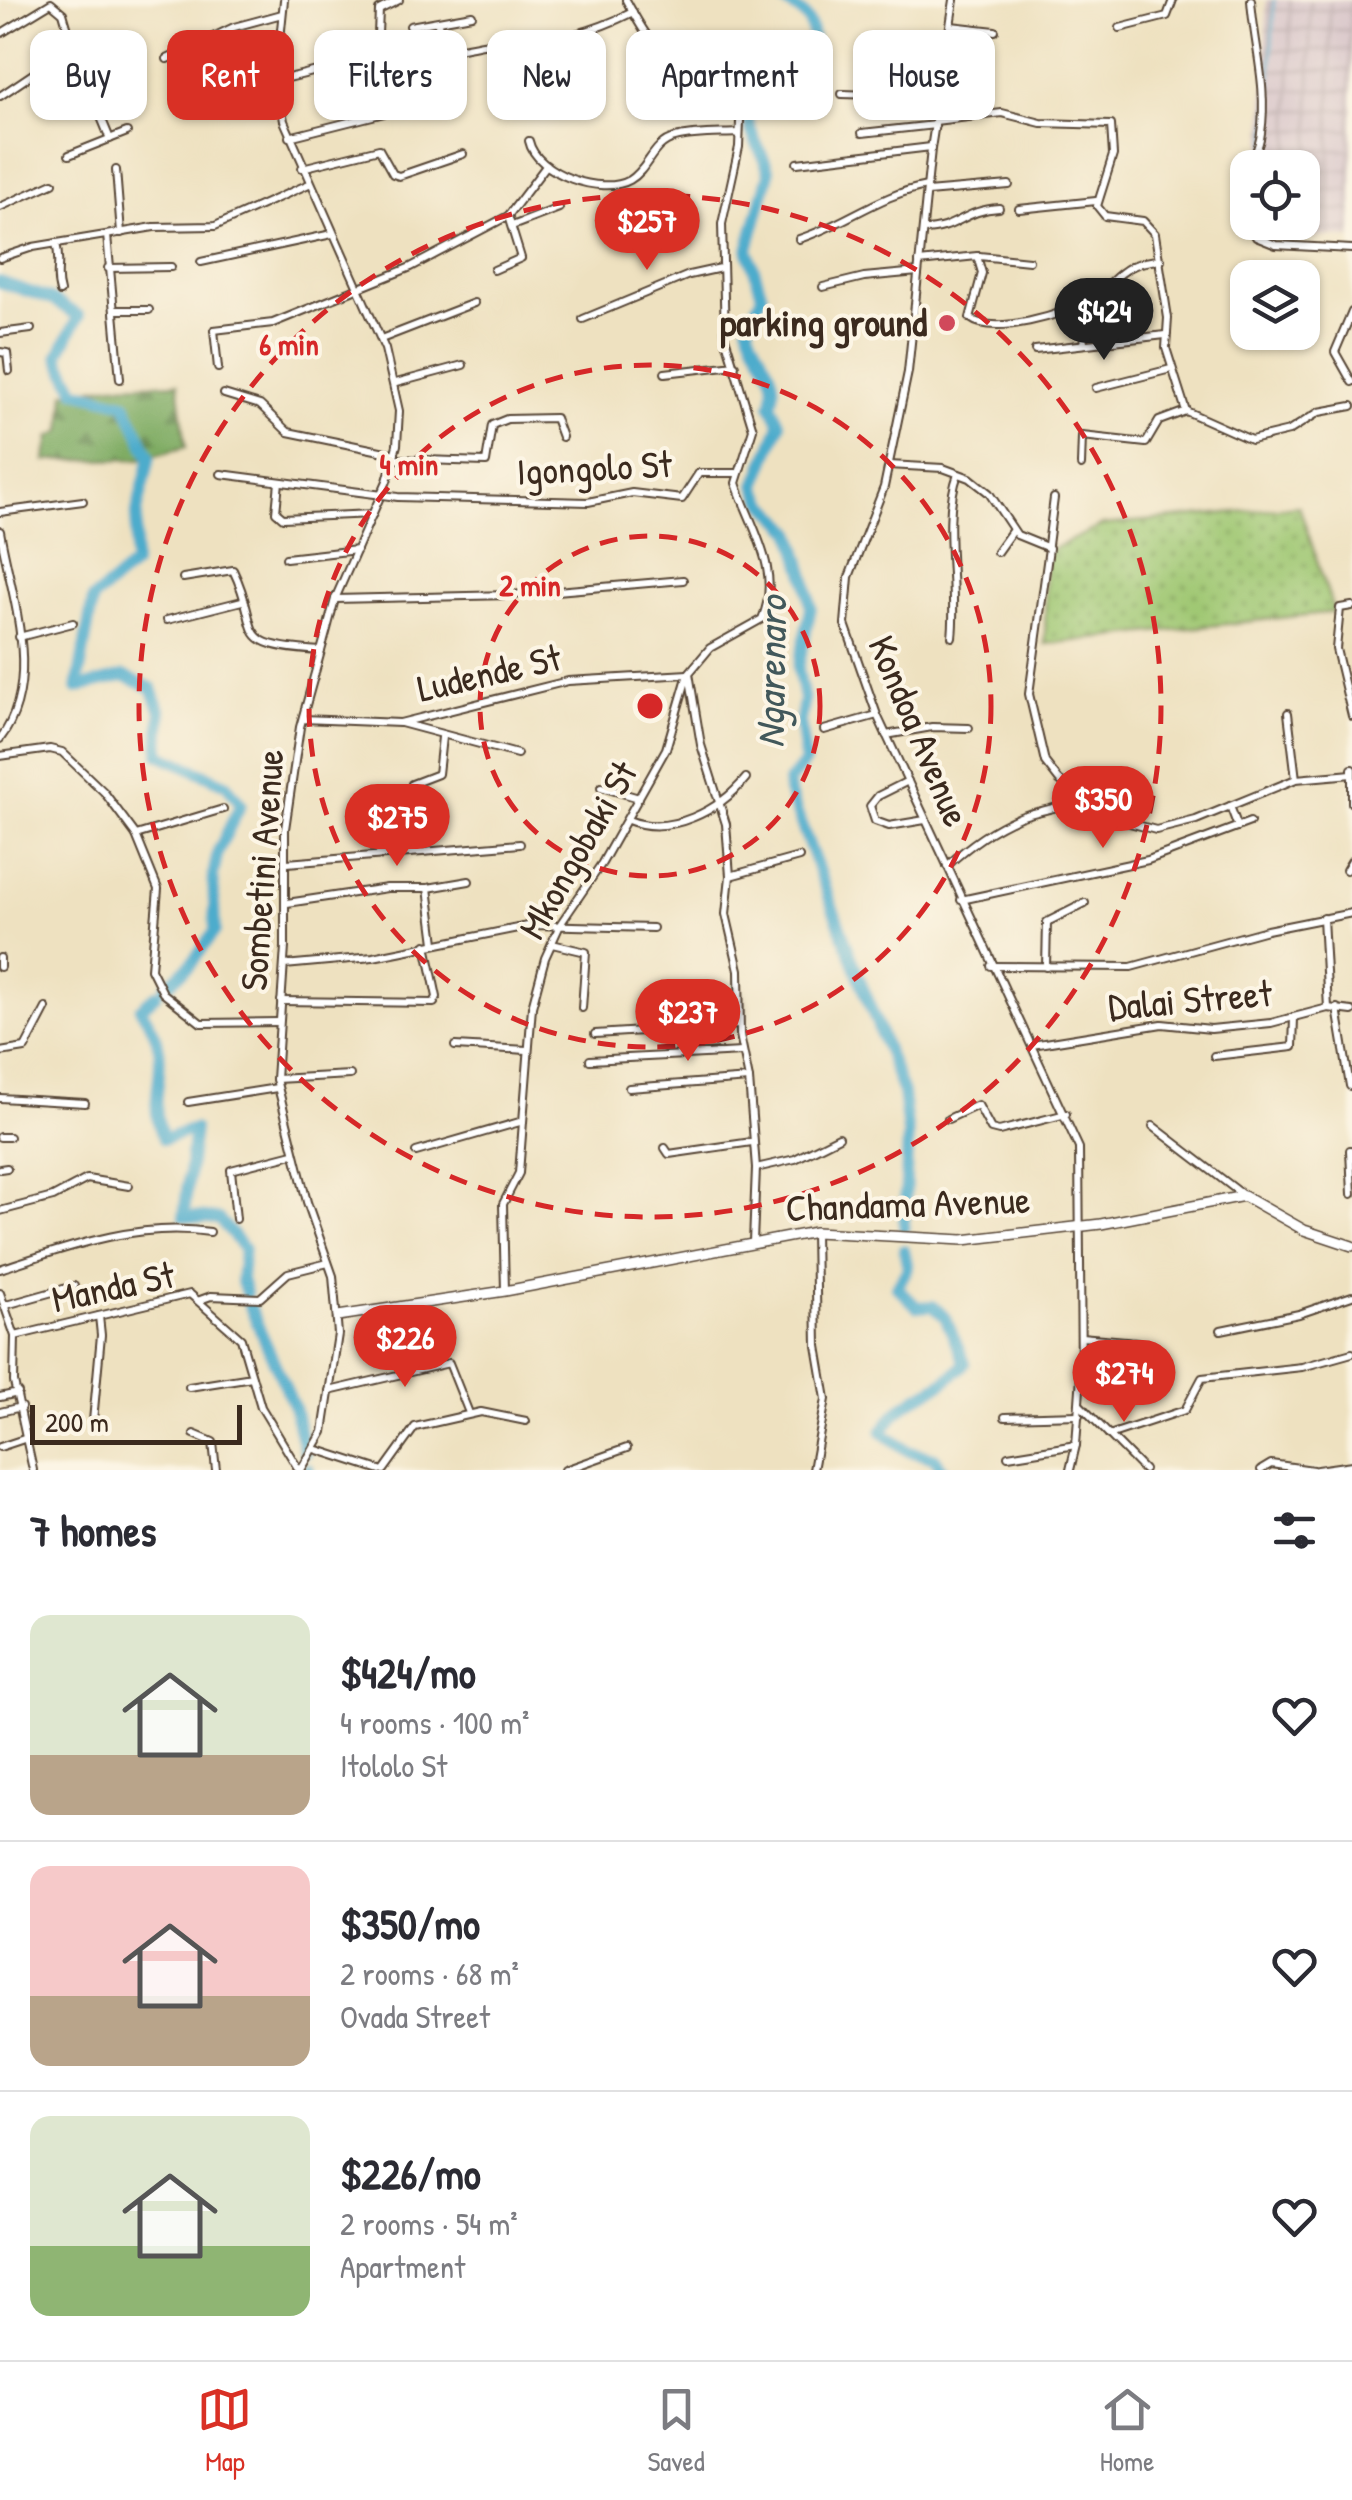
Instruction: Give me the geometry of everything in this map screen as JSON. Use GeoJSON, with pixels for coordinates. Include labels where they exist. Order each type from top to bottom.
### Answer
{"type":"FeatureCollection","features":[{"type":"Feature","properties":{"kind":"street","name":"Sombetini Avenue"},"geometry":{"type":"LineString","coordinates":[[281,30],[284,0]]}},
{"type":"Feature","properties":{"kind":"street"},"geometry":{"type":"LineString","coordinates":[[379,30],[380,10],[400,0]]}},
{"type":"Feature","properties":{"kind":"street"},"geometry":{"type":"LineString","coordinates":[[626,0],[656,46],[673,59],[735,60],[740,64],[738,157],[723,202],[721,268],[725,336],[753,429],[736,473],[738,490],[760,536],[768,584],[766,609],[754,626],[710,648],[688,674],[701,745],[720,803],[730,876],[728,926],[738,970],[739,1025],[749,1078],[756,1168],[753,1242]]}},
{"type":"Feature","properties":{"kind":"street","name":"Kondoa Avenue"},"geometry":{"type":"LineString","coordinates":[[950,30],[954,0]]}},
{"type":"Feature","properties":{"kind":"street"},"geometry":{"type":"LineString","coordinates":[[1120,28],[1167,16],[1174,9],[1173,0]]}},
{"type":"Feature","properties":{"kind":"street"},"geometry":{"type":"LineString","coordinates":[[1251,0],[1262,62],[1260,138],[1255,150]]}},
{"type":"Feature","properties":{"kind":"street"},"geometry":{"type":"LineString","coordinates":[[0,34],[45,4],[57,5],[67,30]]}},
{"type":"Feature","properties":{"kind":"street"},"geometry":{"type":"LineString","coordinates":[[467,50],[510,41],[556,41],[599,29],[632,12]]}},
{"type":"Feature","properties":{"kind":"street"},"geometry":{"type":"LineString","coordinates":[[228,30],[282,14]]}},
{"type":"Feature","properties":{"kind":"street"},"geometry":{"type":"LineString","coordinates":[[410,26],[472,15]]}},
{"type":"Feature","properties":{"kind":"street"},"geometry":{"type":"LineString","coordinates":[[438,22],[439,30]]}},
{"type":"Feature","properties":{"kind":"street"},"geometry":{"type":"LineString","coordinates":[[951,26],[986,30]]}},
{"type":"Feature","properties":{"kind":"street"},"geometry":{"type":"LineString","coordinates":[[0,96],[30,77]]}},
{"type":"Feature","properties":{"kind":"street"},"geometry":{"type":"LineString","coordinates":[[842,94],[853,94]]}},
{"type":"Feature","properties":{"kind":"street"},"geometry":{"type":"LineString","coordinates":[[862,133],[1002,112],[1041,124],[1111,124],[1113,156],[1096,200],[1102,214],[1132,218],[1150,226],[1161,260],[1171,370],[1186,411]]}},
{"type":"Feature","properties":{"kind":"street"},"geometry":{"type":"LineString","coordinates":[[103,120],[110,138]]}},
{"type":"Feature","properties":{"kind":"street","name":"Sombetini Avenue"},"geometry":{"type":"LineString","coordinates":[[285,120],[302,168],[381,340],[396,383],[399,432],[382,496],[335,599],[291,779],[277,1084],[293,1154],[328,1263],[338,1316],[326,1420],[300,1470]]}},
{"type":"Feature","properties":{"kind":"street"},"geometry":{"type":"LineString","coordinates":[[289,137],[357,120]]}},
{"type":"Feature","properties":{"kind":"street","name":"Kondoa Avenue"},"geometry":{"type":"LineString","coordinates":[[935,120],[908,372],[889,466],[848,577],[844,609],[854,660],[886,735],[992,966],[1066,1114],[1078,1148],[1080,1405],[1070,1470]]}},
{"type":"Feature","properties":{"kind":"street"},"geometry":{"type":"LineString","coordinates":[[69,155],[127,132]]}},
{"type":"Feature","properties":{"kind":"street"},"geometry":{"type":"LineString","coordinates":[[529,141],[546,166],[590,182],[622,184],[636,176],[660,144],[674,138],[738,132]]}},
{"type":"Feature","properties":{"kind":"street"},"geometry":{"type":"LineString","coordinates":[[796,163],[931,147]]}},
{"type":"Feature","properties":{"kind":"street"},"geometry":{"type":"LineString","coordinates":[[302,168],[374,148],[382,151],[392,174],[399,176],[463,154]]}},
{"type":"Feature","properties":{"kind":"street"},"geometry":{"type":"LineString","coordinates":[[218,368],[216,330],[272,323],[358,292],[508,216],[546,166]]}},
{"type":"Feature","properties":{"kind":"street"},"geometry":{"type":"LineString","coordinates":[[116,170],[120,232]]}},
{"type":"Feature","properties":{"kind":"street"},"geometry":{"type":"LineString","coordinates":[[0,207],[53,184]]}},
{"type":"Feature","properties":{"kind":"street"},"geometry":{"type":"LineString","coordinates":[[0,258],[120,232],[226,223],[309,184]]}},
{"type":"Feature","properties":{"kind":"street"},"geometry":{"type":"LineString","coordinates":[[799,239],[835,227],[896,194],[1009,184]]}},
{"type":"Feature","properties":{"kind":"street"},"geometry":{"type":"LineString","coordinates":[[1020,209],[1096,200]]}},
{"type":"Feature","properties":{"kind":"street"},"geometry":{"type":"LineString","coordinates":[[512,226],[558,208]]}},
{"type":"Feature","properties":{"kind":"street"},"geometry":{"type":"LineString","coordinates":[[924,230],[943,229],[976,210],[999,208]]}},
{"type":"Feature","properties":{"kind":"street"},"geometry":{"type":"LineString","coordinates":[[494,270],[520,260],[508,216]]}},
{"type":"Feature","properties":{"kind":"street"},"geometry":{"type":"LineString","coordinates":[[202,262],[332,234]]}},
{"type":"Feature","properties":{"kind":"street"},"geometry":{"type":"LineString","coordinates":[[107,235],[120,379]]}},
{"type":"Feature","properties":{"kind":"street"},"geometry":{"type":"LineString","coordinates":[[1264,240],[1352,249]]}},
{"type":"Feature","properties":{"kind":"street"},"geometry":{"type":"LineString","coordinates":[[56,243],[62,262],[56,278],[60,292]]}},
{"type":"Feature","properties":{"kind":"street"},"geometry":{"type":"LineString","coordinates":[[978,256],[982,273],[970,315],[979,324],[1014,324],[1092,298],[1120,270],[1161,260]]}},
{"type":"Feature","properties":{"kind":"street"},"geometry":{"type":"LineString","coordinates":[[919,262],[978,256],[1030,261]]}},
{"type":"Feature","properties":{"kind":"street"},"geometry":{"type":"LineString","coordinates":[[108,268],[171,267]]}},
{"type":"Feature","properties":{"kind":"street"},"geometry":{"type":"LineString","coordinates":[[583,318],[689,274],[721,268]]}},
{"type":"Feature","properties":{"kind":"street"},"geometry":{"type":"LineString","coordinates":[[823,287],[864,277],[918,272]]}},
{"type":"Feature","properties":{"kind":"street"},"geometry":{"type":"LineString","coordinates":[[1082,342],[1092,298]]}},
{"type":"Feature","properties":{"kind":"street"},"geometry":{"type":"LineString","coordinates":[[381,340],[474,302]]}},
{"type":"Feature","properties":{"kind":"street"},"geometry":{"type":"LineString","coordinates":[[116,310],[149,310]]}},
{"type":"Feature","properties":{"kind":"street"},"geometry":{"type":"LineString","coordinates":[[1352,312],[1336,354],[1352,382]]}},
{"type":"Feature","properties":{"kind":"street"},"geometry":{"type":"LineString","coordinates":[[0,333],[31,329]]}},
{"type":"Feature","properties":{"kind":"street"},"geometry":{"type":"LineString","coordinates":[[1035,350],[1082,342],[1114,344],[1165,335]]}},
{"type":"Feature","properties":{"kind":"street"},"geometry":{"type":"LineString","coordinates":[[0,352],[7,352],[9,371]]}},
{"type":"Feature","properties":{"kind":"street"},"geometry":{"type":"LineString","coordinates":[[396,383],[463,365]]}},
{"type":"Feature","properties":{"kind":"street"},"geometry":{"type":"LineString","coordinates":[[665,373],[734,366]]}},
{"type":"Feature","properties":{"kind":"street"},"geometry":{"type":"LineString","coordinates":[[1096,388],[1171,370]]}},
{"type":"Feature","properties":{"kind":"street"},"geometry":{"type":"LineString","coordinates":[[224,394],[260,405],[288,432],[394,457],[486,462],[492,426],[507,419],[555,418],[562,437]]}},
{"type":"Feature","properties":{"kind":"street"},"geometry":{"type":"LineString","coordinates":[[1081,465],[1082,436],[1146,444],[1160,421],[1186,411],[1251,440],[1284,433],[1319,412],[1352,406]]}},
{"type":"Feature","properties":{"kind":"street"},"geometry":{"type":"LineString","coordinates":[[889,466],[934,467],[980,483],[1012,530],[1048,545]]}},
{"type":"Feature","properties":{"kind":"street","name":"Igongolo St"},"geometry":{"type":"LineString","coordinates":[[382,496],[588,502],[641,493],[678,500],[687,494],[699,473],[736,473]]}},
{"type":"Feature","properties":{"kind":"street"},"geometry":{"type":"LineString","coordinates":[[220,474],[382,496]]}},
{"type":"Feature","properties":{"kind":"street"},"geometry":{"type":"LineString","coordinates":[[952,637],[956,603],[952,492],[958,474]]}},
{"type":"Feature","properties":{"kind":"street"},"geometry":{"type":"LineString","coordinates":[[279,482],[276,512],[283,518],[373,514]]}},
{"type":"Feature","properties":{"kind":"street"},"geometry":{"type":"LineString","coordinates":[[1054,498],[1047,586],[1029,694],[1045,762],[1051,772],[1114,819],[1142,830],[1173,828],[1296,779],[1351,773],[1352,803]]}},
{"type":"Feature","properties":{"kind":"street"},"geometry":{"type":"LineString","coordinates":[[0,512],[83,501]]}},
{"type":"Feature","properties":{"kind":"street"},"geometry":{"type":"LineString","coordinates":[[997,552],[1012,530]]}},
{"type":"Feature","properties":{"kind":"street"},"geometry":{"type":"LineString","coordinates":[[0,531],[16,598],[20,702],[0,739]]}},
{"type":"Feature","properties":{"kind":"street"},"geometry":{"type":"LineString","coordinates":[[286,558],[356,550]]}},
{"type":"Feature","properties":{"kind":"street"},"geometry":{"type":"LineString","coordinates":[[182,578],[233,570],[247,621],[262,641],[276,647],[321,650]]}},
{"type":"Feature","properties":{"kind":"street"},"geometry":{"type":"LineString","coordinates":[[335,599],[511,595],[683,580]]}},
{"type":"Feature","properties":{"kind":"street"},"geometry":{"type":"LineString","coordinates":[[167,620],[242,601]]}},
{"type":"Feature","properties":{"kind":"street"},"geometry":{"type":"LineString","coordinates":[[1352,606],[1340,608],[1335,643],[1352,713]]}},
{"type":"Feature","properties":{"kind":"street"},"geometry":{"type":"LineString","coordinates":[[19,637],[73,623]]}},
{"type":"Feature","properties":{"kind":"street","name":"Ludende St"},"geometry":{"type":"LineString","coordinates":[[303,718],[400,722],[568,681],[688,674]]}},
{"type":"Feature","properties":{"kind":"street","name":"Mkongobaki St"},"geometry":{"type":"LineString","coordinates":[[505,1291],[503,1204],[518,1182],[532,1007],[561,924],[628,820],[666,749],[688,674]]}},
{"type":"Feature","properties":{"kind":"street"},"geometry":{"type":"LineString","coordinates":[[1288,713],[1296,779]]}},
{"type":"Feature","properties":{"kind":"street"},"geometry":{"type":"LineString","coordinates":[[824,730],[877,714]]}},
{"type":"Feature","properties":{"kind":"street"},"geometry":{"type":"LineString","coordinates":[[400,722],[442,737],[518,754]]}},
{"type":"Feature","properties":{"kind":"street"},"geometry":{"type":"LineString","coordinates":[[886,735],[932,727],[969,728]]}},
{"type":"Feature","properties":{"kind":"street"},"geometry":{"type":"LineString","coordinates":[[415,806],[412,784],[438,774],[442,737]]}},
{"type":"Feature","properties":{"kind":"street"},"geometry":{"type":"LineString","coordinates":[[0,756],[50,749],[62,752],[104,792],[136,836],[158,889],[151,969],[157,986],[202,1023],[278,1022]]}},
{"type":"Feature","properties":{"kind":"street"},"geometry":{"type":"LineString","coordinates":[[628,820],[660,827],[720,803],[746,778]]}},
{"type":"Feature","properties":{"kind":"street"},"geometry":{"type":"LineString","coordinates":[[908,780],[873,799],[870,806],[875,822],[889,826],[925,820]]}},
{"type":"Feature","properties":{"kind":"street"},"geometry":{"type":"LineString","coordinates":[[601,787],[638,798]]}},
{"type":"Feature","properties":{"kind":"street"},"geometry":{"type":"LineString","coordinates":[[947,866],[985,834],[1030,813],[1070,803],[1079,794]]}},
{"type":"Feature","properties":{"kind":"street"},"geometry":{"type":"LineString","coordinates":[[1230,806],[1238,826]]}},
{"type":"Feature","properties":{"kind":"street"},"geometry":{"type":"LineString","coordinates":[[136,836],[223,809]]}},
{"type":"Feature","properties":{"kind":"street"},"geometry":{"type":"LineString","coordinates":[[961,900],[1148,860],[1250,822]]}},
{"type":"Feature","properties":{"kind":"street"},"geometry":{"type":"LineString","coordinates":[[286,862],[520,844]]}},
{"type":"Feature","properties":{"kind":"street"},"geometry":{"type":"LineString","coordinates":[[730,876],[799,857]]}},
{"type":"Feature","properties":{"kind":"street"},"geometry":{"type":"LineString","coordinates":[[1346,870],[1352,860]]}},
{"type":"Feature","properties":{"kind":"street"},"geometry":{"type":"LineString","coordinates":[[287,903],[469,881]]}},
{"type":"Feature","properties":{"kind":"street"},"geometry":{"type":"LineString","coordinates":[[428,888],[435,942]]}},
{"type":"Feature","properties":{"kind":"street"},"geometry":{"type":"LineString","coordinates":[[1046,968],[1047,922],[1085,903]]}},
{"type":"Feature","properties":{"kind":"street"},"geometry":{"type":"LineString","coordinates":[[992,966],[1131,967],[1352,912]]}},
{"type":"Feature","properties":{"kind":"street"},"geometry":{"type":"LineString","coordinates":[[1323,918],[1328,1008]]}},
{"type":"Feature","properties":{"kind":"street"},"geometry":{"type":"LineString","coordinates":[[284,965],[373,957],[500,928],[561,924],[654,928]]}},
{"type":"Feature","properties":{"kind":"street"},"geometry":{"type":"LineString","coordinates":[[552,944],[586,952],[582,1008]]}},
{"type":"Feature","properties":{"kind":"street"},"geometry":{"type":"LineString","coordinates":[[281,1001],[434,1002],[437,997],[426,945]]}},
{"type":"Feature","properties":{"kind":"street"},"geometry":{"type":"LineString","coordinates":[[0,958],[0,967]]}},
{"type":"Feature","properties":{"kind":"street"},"geometry":{"type":"LineString","coordinates":[[0,1052],[25,1048],[46,1008]]}},
{"type":"Feature","properties":{"kind":"street","name":"Dalai Street"},"geometry":{"type":"LineString","coordinates":[[1032,1045],[1162,1024],[1212,1029],[1294,1018],[1328,1008],[1352,1011]]}},
{"type":"Feature","properties":{"kind":"street"},"geometry":{"type":"LineString","coordinates":[[1337,1008],[1350,1086]]}},
{"type":"Feature","properties":{"kind":"street"},"geometry":{"type":"LineString","coordinates":[[1214,1056],[1295,1046],[1294,1018]]}},
{"type":"Feature","properties":{"kind":"street"},"geometry":{"type":"LineString","coordinates":[[595,1034],[739,1025]]}},
{"type":"Feature","properties":{"kind":"street"},"geometry":{"type":"LineString","coordinates":[[454,1046],[528,1050]]}},
{"type":"Feature","properties":{"kind":"street"},"geometry":{"type":"LineString","coordinates":[[590,1060],[742,1052]]}},
{"type":"Feature","properties":{"kind":"street"},"geometry":{"type":"LineString","coordinates":[[188,1102],[277,1084],[350,1075]]}},
{"type":"Feature","properties":{"kind":"street"},"geometry":{"type":"LineString","coordinates":[[629,1088],[749,1078]]}},
{"type":"Feature","properties":{"kind":"street"},"geometry":{"type":"LineString","coordinates":[[0,1098],[85,1104]]}},
{"type":"Feature","properties":{"kind":"street"},"geometry":{"type":"LineString","coordinates":[[948,1119],[978,1105],[995,1131],[1066,1114]]}},
{"type":"Feature","properties":{"kind":"street"},"geometry":{"type":"LineString","coordinates":[[416,1152],[523,1121]]}},
{"type":"Feature","properties":{"kind":"street"},"geometry":{"type":"LineString","coordinates":[[1153,1126],[1244,1196],[1304,1230],[1352,1246]]}},
{"type":"Feature","properties":{"kind":"street"},"geometry":{"type":"LineString","coordinates":[[756,1168],[795,1159],[839,1137]]}},
{"type":"Feature","properties":{"kind":"street"},"geometry":{"type":"LineString","coordinates":[[665,1148],[670,1154],[752,1142]]}},
{"type":"Feature","properties":{"kind":"street"},"geometry":{"type":"LineString","coordinates":[[1350,1150],[1352,1194]]}},
{"type":"Feature","properties":{"kind":"street"},"geometry":{"type":"LineString","coordinates":[[236,1219],[231,1170],[293,1154]]}},
{"type":"Feature","properties":{"kind":"street"},"geometry":{"type":"LineString","coordinates":[[0,1211],[53,1197],[86,1179],[129,1186]]}},
{"type":"Feature","properties":{"kind":"street","name":"Chandama Avenue"},"geometry":{"type":"LineString","coordinates":[[338,1316],[505,1291],[815,1232],[928,1241],[1079,1226],[1244,1196]]}},
{"type":"Feature","properties":{"kind":"street"},"geometry":{"type":"LineString","coordinates":[[0,1270],[112,1236],[186,1229],[210,1232]]}},
{"type":"Feature","properties":{"kind":"street"},"geometry":{"type":"LineString","coordinates":[[813,1470],[826,1399],[817,1346],[815,1232]]}},
{"type":"Feature","properties":{"kind":"street"},"geometry":{"type":"LineString","coordinates":[[200,1300],[211,1296],[260,1298],[288,1273],[328,1263]]}},
{"type":"Feature","properties":{"kind":"street"},"geometry":{"type":"LineString","coordinates":[[6,1305],[74,1286]]}},
{"type":"Feature","properties":{"kind":"street"},"geometry":{"type":"LineString","coordinates":[[0,1293],[15,1336],[18,1394],[33,1470]]}},
{"type":"Feature","properties":{"kind":"street","name":"Manda St"},"geometry":{"type":"LineString","coordinates":[[15,1336],[176,1294],[200,1300],[241,1338],[267,1419],[300,1470]]}},
{"type":"Feature","properties":{"kind":"street"},"geometry":{"type":"LineString","coordinates":[[1221,1330],[1288,1316],[1352,1296]]}},
{"type":"Feature","properties":{"kind":"street"},"geometry":{"type":"LineString","coordinates":[[93,1421],[101,1335],[98,1316]]}},
{"type":"Feature","properties":{"kind":"street"},"geometry":{"type":"LineString","coordinates":[[1081,1337],[1137,1342]]}},
{"type":"Feature","properties":{"kind":"street"},"geometry":{"type":"LineString","coordinates":[[1109,1435],[1185,1410],[1202,1378],[1302,1367],[1352,1354]]}},
{"type":"Feature","properties":{"kind":"street"},"geometry":{"type":"LineString","coordinates":[[329,1390],[449,1363],[469,1413]]}},
{"type":"Feature","properties":{"kind":"street"},"geometry":{"type":"LineString","coordinates":[[189,1387],[252,1377]]}},
{"type":"Feature","properties":{"kind":"street"},"geometry":{"type":"LineString","coordinates":[[0,1397],[18,1394]]}},
{"type":"Feature","properties":{"kind":"street"},"geometry":{"type":"LineString","coordinates":[[1080,1405],[1144,1470]]}},
{"type":"Feature","properties":{"kind":"street"},"geometry":{"type":"LineString","coordinates":[[0,1412],[21,1407]]}},
{"type":"Feature","properties":{"kind":"street"},"geometry":{"type":"LineString","coordinates":[[314,1449],[382,1470],[409,1430],[469,1413],[526,1422]]}},
{"type":"Feature","properties":{"kind":"street"},"geometry":{"type":"LineString","coordinates":[[1004,1417],[1078,1415]]}},
{"type":"Feature","properties":{"kind":"street"},"geometry":{"type":"LineString","coordinates":[[194,1434],[213,1442],[216,1470]]}},
{"type":"Feature","properties":{"kind":"street"},"geometry":{"type":"LineString","coordinates":[[0,1448],[27,1438]]}},
{"type":"Feature","properties":{"kind":"street"},"geometry":{"type":"LineString","coordinates":[[1008,1456],[1076,1445]]}},
{"type":"Feature","properties":{"kind":"street"},"geometry":{"type":"LineString","coordinates":[[565,1470],[627,1448]]}},
{"type":"Feature","properties":{"kind":"street"},"geometry":{"type":"LineString","coordinates":[[1262,1470],[1272,1464],[1315,1470],[1352,1465]]}},
{"type":"Feature","properties":{"kind":"shaded area"},"geometry":{"type":"Polygon","coordinates":[[[1266,0],[1352,0],[1352,238],[1320,237],[1320,150],[1263,150],[1266,0]]]}},
{"type":"Feature","properties":{"kind":"green space"},"geometry":{"type":"Polygon","coordinates":[[[178,383],[186,447],[140,459],[45,461],[50,437],[62,431],[65,393],[111,385],[178,383]]]}},
{"type":"Feature","properties":{"kind":"green space"},"geometry":{"type":"Polygon","coordinates":[[[1299,506],[1334,612],[1045,644],[1046,552],[1103,525],[1299,506]]]}},
{"type":"Feature","properties":{"kind":"waterway","name":"Ngarenaro"},"geometry":{"type":"LineString","coordinates":[[780,0],[808,20],[812,46],[796,65],[759,84],[747,107],[749,125],[769,173],[748,249],[762,295],[748,325],[770,372],[771,405],[780,424],[756,485],[765,503],[792,531],[806,579],[811,608],[798,669],[804,700],[800,722],[805,762],[788,783],[789,792],[903,1093],[908,1134],[904,1227]]}},
{"type":"Feature","properties":{"kind":"waterway"},"geometry":{"type":"LineString","coordinates":[[1268,150],[1274,0]]}},
{"type":"Feature","properties":{"kind":"waterway"},"geometry":{"type":"LineString","coordinates":[[0,282],[51,299],[79,316],[58,356],[76,391],[125,403],[150,457],[137,512],[134,565],[93,599],[77,688],[124,676],[152,688],[161,712],[159,754],[226,784],[241,804],[218,851],[213,876],[215,931],[190,965],[165,987]]}},
{"type":"Feature","properties":{"kind":"waterway"},"geometry":{"type":"LineString","coordinates":[[156,995],[140,1009],[158,1044],[158,1121],[164,1139],[194,1129],[184,1216],[219,1219],[244,1249],[241,1280],[246,1293]]}},
{"type":"Feature","properties":{"kind":"waterway","name":"Ngarenaro"},"geometry":{"type":"LineString","coordinates":[[904,1250],[908,1268],[897,1287],[917,1307],[933,1306],[945,1317],[965,1363],[944,1382],[901,1409],[882,1432],[908,1451],[935,1458],[943,1470]]}},
{"type":"Feature","properties":{"kind":"waterway"},"geometry":{"type":"LineString","coordinates":[[249,1305],[294,1407],[305,1453]]}},
{"type":"Feature","properties":{"kind":"place","name":"parking ground"},"geometry":{"type":"Point","coordinates":[947,323]}}]}
